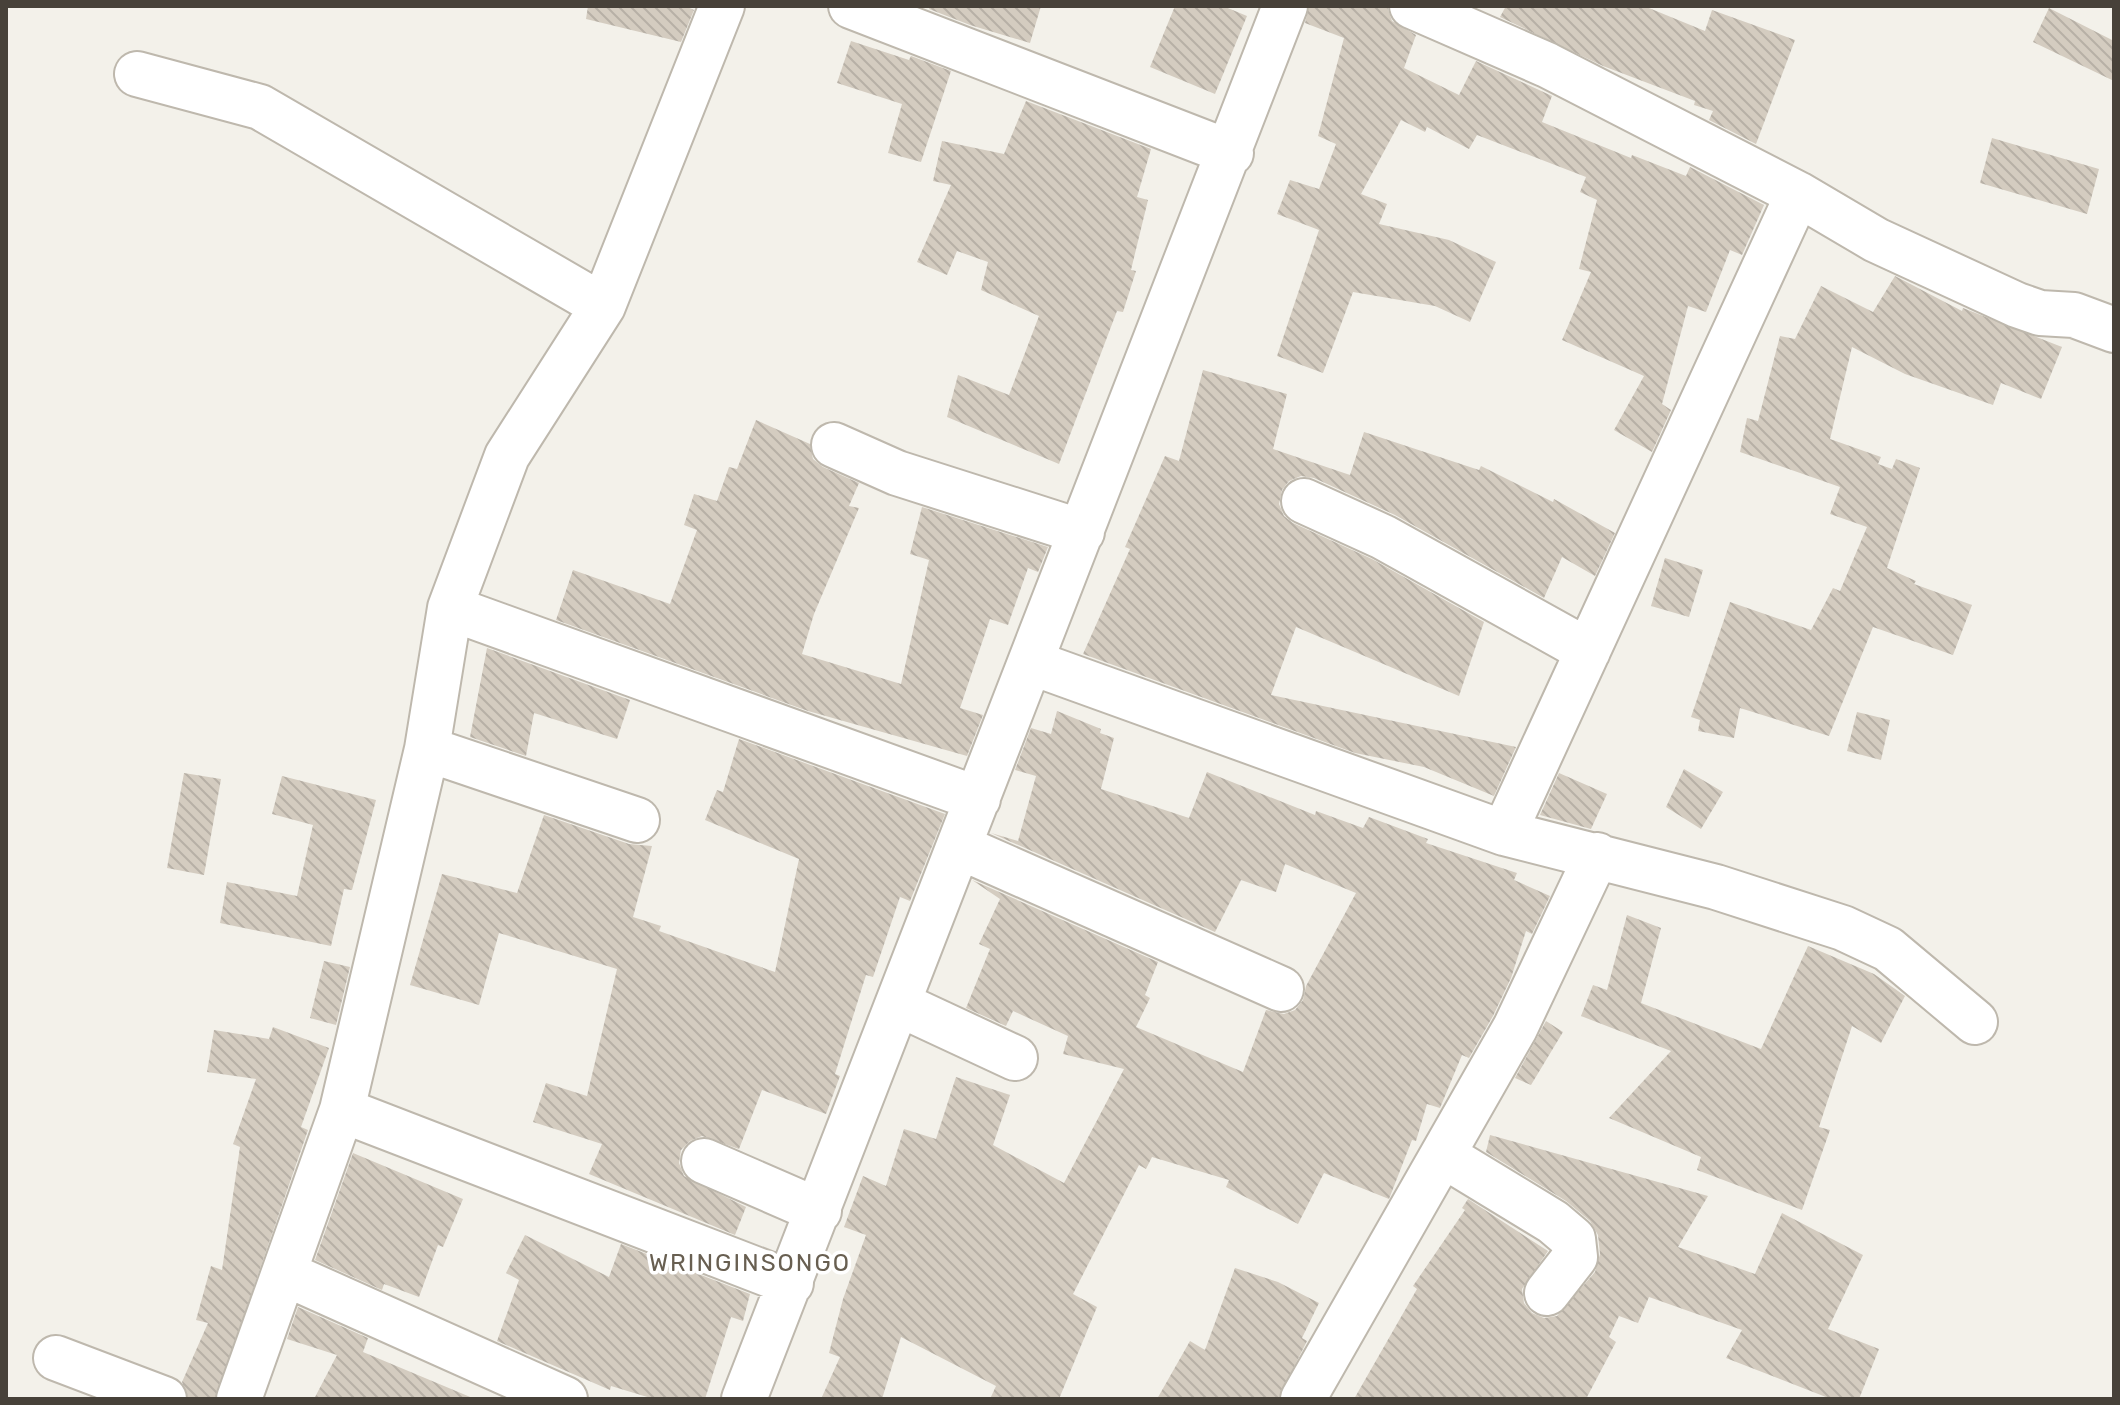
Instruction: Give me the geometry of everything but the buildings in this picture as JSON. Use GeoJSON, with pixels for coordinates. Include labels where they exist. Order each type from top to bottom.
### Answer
{"type":"FeatureCollection","features":[{"type":"Feature","properties":{"kind":"street"},"geometry":{"type":"LineString","coordinates":[[239,1399],[294,1277],[342,1110],[427,749],[450,608],[507,456],[603,306],[722,6]]}},
{"type":"Feature","properties":{"kind":"street"},"geometry":{"type":"LineString","coordinates":[[851,6],[1231,153]]}},
{"type":"Feature","properties":{"kind":"street"},"geometry":{"type":"LineString","coordinates":[[744,1399],[1033,663],[1285,6]]}},
{"type":"Feature","properties":{"kind":"street"},"geometry":{"type":"LineString","coordinates":[[1412,6],[1547,65],[1798,194],[1876,240],[2032,311],[2074,315],[2114,330]]}},
{"type":"Feature","properties":{"kind":"street"},"geometry":{"type":"LineString","coordinates":[[137,74],[260,107],[603,306]]}},
{"type":"Feature","properties":{"kind":"street"},"geometry":{"type":"LineString","coordinates":[[1504,833],[1798,194]]}},
{"type":"Feature","properties":{"kind":"street"},"geometry":{"type":"LineString","coordinates":[[834,445],[897,473],[1082,532]]}},
{"type":"Feature","properties":{"kind":"street"},"geometry":{"type":"LineString","coordinates":[[1304,501],[1383,537],[1588,651]]}},
{"type":"Feature","properties":{"kind":"street"},"geometry":{"type":"LineString","coordinates":[[450,608],[978,799]]}},
{"type":"Feature","properties":{"kind":"street"},"geometry":{"type":"LineString","coordinates":[[1033,663],[1504,833],[1716,887],[1867,937],[1914,968],[1975,1022]]}},
{"type":"Feature","properties":{"kind":"street"},"geometry":{"type":"LineString","coordinates":[[427,749],[637,820]]}},
{"type":"Feature","properties":{"kind":"street"},"geometry":{"type":"LineString","coordinates":[[960,847],[1281,989]]}},
{"type":"Feature","properties":{"kind":"street"},"geometry":{"type":"LineString","coordinates":[[1303,1399],[1515,1028],[1597,855]]}},
{"type":"Feature","properties":{"kind":"street"},"geometry":{"type":"LineString","coordinates":[[899,1004],[1015,1058]]}},
{"type":"Feature","properties":{"kind":"street"},"geometry":{"type":"LineString","coordinates":[[342,1110],[791,1283]]}},
{"type":"Feature","properties":{"kind":"street"},"geometry":{"type":"LineString","coordinates":[[1443,1155],[1553,1222],[1573,1239],[1575,1257],[1547,1293]]}},
{"type":"Feature","properties":{"kind":"street"},"geometry":{"type":"LineString","coordinates":[[704,1161],[819,1211]]}},
{"type":"Feature","properties":{"kind":"street"},"geometry":{"type":"LineString","coordinates":[[294,1277],[565,1399]]}},
{"type":"Feature","properties":{"kind":"street"},"geometry":{"type":"LineString","coordinates":[[56,1358],[164,1399]]}},
{"type":"Feature","properties":{"kind":"district","name":"WRINGINSONGO"},"geometry":{"type":"Point","coordinates":[750,1263]}}]}
